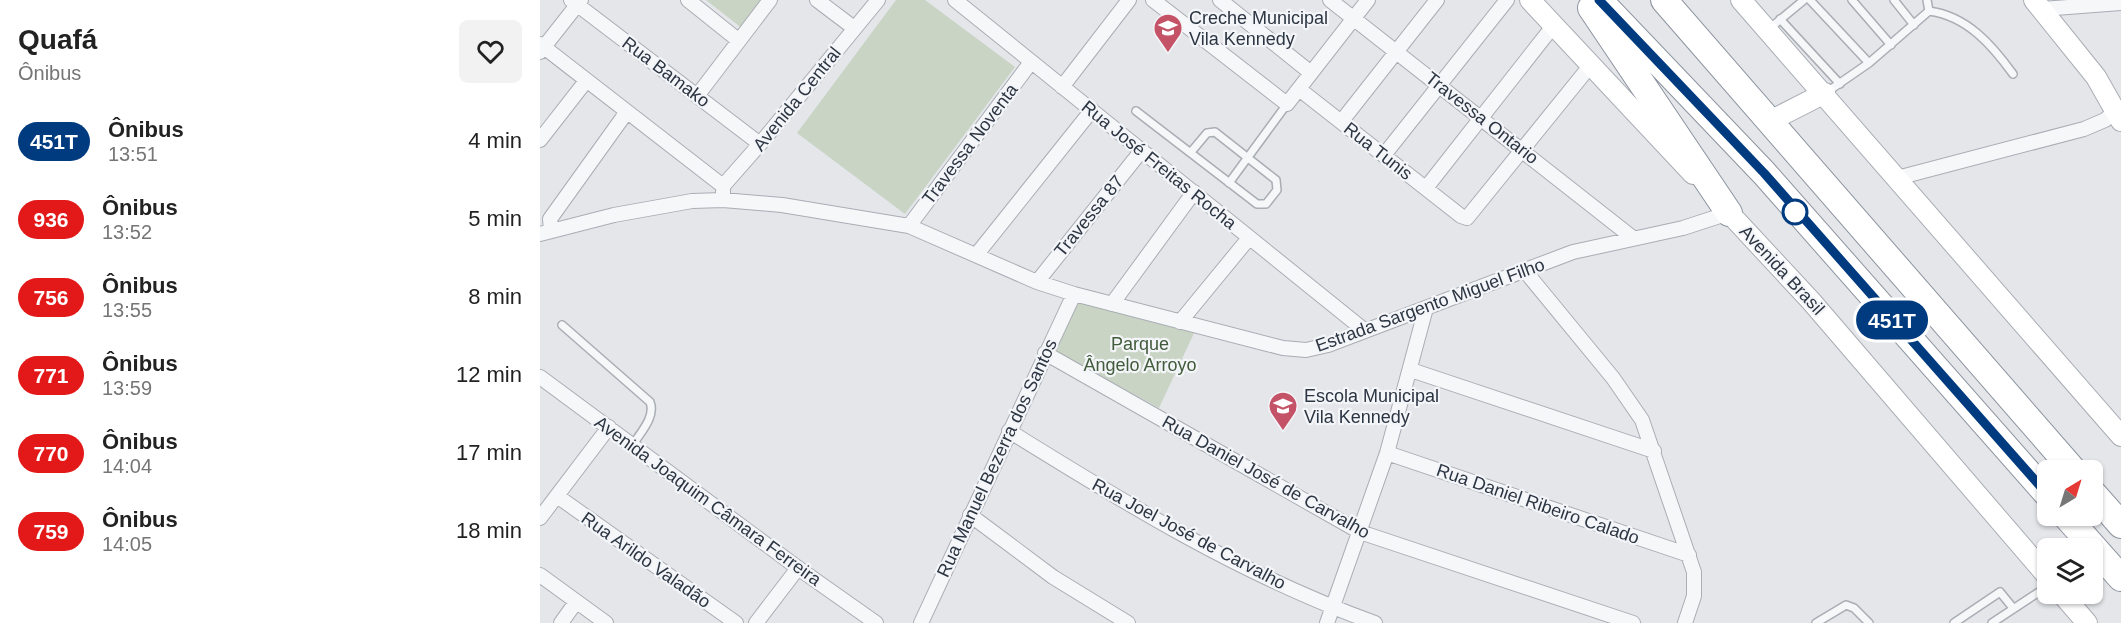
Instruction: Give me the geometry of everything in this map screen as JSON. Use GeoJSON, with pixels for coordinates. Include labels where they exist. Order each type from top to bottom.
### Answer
{"type":"FeatureCollection","features":[{"type":"Feature","properties":{"kind":"highway"},"geometry":{"type":"LineString","coordinates":[[1586,0],[1729,213]]}},
{"type":"Feature","properties":{"kind":"highway"},"geometry":{"type":"LineString","coordinates":[[1599,0],[1764,173],[2037,483]]}},
{"type":"Feature","properties":{"kind":"highway"},"geometry":{"type":"LineString","coordinates":[[1664,0],[2064,460]]}},
{"type":"Feature","properties":{"kind":"highway"},"geometry":{"type":"LineString","coordinates":[[2103,505],[2121,525]]}},
{"type":"Feature","properties":{"kind":"highway"},"geometry":{"type":"LineString","coordinates":[[2075,526],[2121,578]]}},
{"type":"Feature","properties":{"kind":"street"},"geometry":{"type":"LineString","coordinates":[[688,0],[738,40]]}},
{"type":"Feature","properties":{"kind":"street"},"geometry":{"type":"LineString","coordinates":[[697,96],[770,0]]}},
{"type":"Feature","properties":{"kind":"street"},"geometry":{"type":"LineString","coordinates":[[817,0],[854,28]]}},
{"type":"Feature","properties":{"kind":"street","name":"Avenida Central"},"geometry":{"type":"LineString","coordinates":[[723,193],[760,144],[878,0]]}},
{"type":"Feature","properties":{"kind":"street","name":"Rua José Freitas Rocha"},"geometry":{"type":"LineString","coordinates":[[955,0],[1364,330]]}},
{"type":"Feature","properties":{"kind":"street"},"geometry":{"type":"LineString","coordinates":[[1062,87],[1129,0]]}},
{"type":"Feature","properties":{"kind":"street"},"geometry":{"type":"LineString","coordinates":[[1153,0],[1287,104],[1368,0]]}},
{"type":"Feature","properties":{"kind":"street"},"geometry":{"type":"LineString","coordinates":[[1220,0],[1311,73]]}},
{"type":"Feature","properties":{"kind":"street","name":"Travessa Ontario"},"geometry":{"type":"LineString","coordinates":[[1330,0],[1633,238]]}},
{"type":"Feature","properties":{"kind":"street"},"geometry":{"type":"LineString","coordinates":[[1341,122],[1437,0]]}},
{"type":"Feature","properties":{"kind":"street"},"geometry":{"type":"LineString","coordinates":[[1384,154],[1507,0]]}},
{"type":"Feature","properties":{"kind":"street","name":"Avenida Brasil"},"geometry":{"type":"LineString","coordinates":[[1530,0],[1818,310],[2037,564]]}},
{"type":"Feature","properties":{"kind":"street"},"geometry":{"type":"LineString","coordinates":[[1741,0],[1774,24],[1832,89],[1897,178],[2121,436]]}},
{"type":"Feature","properties":{"kind":"street"},"geometry":{"type":"LineString","coordinates":[[576,2],[541,48],[626,112],[723,193]]}},
{"type":"Feature","properties":{"kind":"street","name":"Rua Bamako"},"geometry":{"type":"LineString","coordinates":[[576,2],[760,144]]}},
{"type":"Feature","properties":{"kind":"street"},"geometry":{"type":"LineString","coordinates":[[2038,5],[2121,3]]}},
{"type":"Feature","properties":{"kind":"street"},"geometry":{"type":"LineString","coordinates":[[1897,178],[2084,129],[2119,116],[2074,47],[2038,5]]}},
{"type":"Feature","properties":{"kind":"street"},"geometry":{"type":"LineString","coordinates":[[1426,188],[1554,25]]}},
{"type":"Feature","properties":{"kind":"street","name":"Travessa Noventa"},"geometry":{"type":"LineString","coordinates":[[909,226],[1031,62]]}},
{"type":"Feature","properties":{"kind":"street"},"geometry":{"type":"LineString","coordinates":[[1523,150],[1590,66]]}},
{"type":"Feature","properties":{"kind":"street"},"geometry":{"type":"LineString","coordinates":[[540,140],[586,81]]}},
{"type":"Feature","properties":{"kind":"street","name":"Rua Tunis"},"geometry":{"type":"LineString","coordinates":[[1299,89],[1458,214],[1467,218],[1523,150]]}},
{"type":"Feature","properties":{"kind":"street"},"geometry":{"type":"LineString","coordinates":[[1770,122],[1832,89]]}},
{"type":"Feature","properties":{"kind":"street"},"geometry":{"type":"LineString","coordinates":[[977,254],[1092,110]]}},
{"type":"Feature","properties":{"kind":"street"},"geometry":{"type":"LineString","coordinates":[[547,228],[626,112]]}},
{"type":"Feature","properties":{"kind":"street","name":"Travessa 87"},"geometry":{"type":"LineString","coordinates":[[1037,282],[1142,150]]}},
{"type":"Feature","properties":{"kind":"street"},"geometry":{"type":"LineString","coordinates":[[1112,304],[1194,192]]}},
{"type":"Feature","properties":{"kind":"street","name":"Estrada Sargento Miguel Filho"},"geometry":{"type":"LineString","coordinates":[[547,228],[723,193],[909,226],[1037,282],[1074,294],[1283,348],[1305,350],[1328,345],[1573,252],[1683,228],[1729,213]]}},
{"type":"Feature","properties":{"kind":"street"},"geometry":{"type":"LineString","coordinates":[[1180,322],[1250,238]]}},
{"type":"Feature","properties":{"kind":"street"},"geometry":{"type":"LineString","coordinates":[[1525,271],[1632,404],[1654,451],[1689,555],[1695,582],[1685,623]]}},
{"type":"Feature","properties":{"kind":"street","name":"Rua Manuel Bezerra dos Santos"},"geometry":{"type":"LineString","coordinates":[[921,623],[1074,294]]}},
{"type":"Feature","properties":{"kind":"street"},"geometry":{"type":"LineString","coordinates":[[1327,623],[1387,453],[1426,308]]}},
{"type":"Feature","properties":{"kind":"street","name":"Rua Daniel José de Carvalho"},"geometry":{"type":"LineString","coordinates":[[1045,354],[1360,532],[1633,623]]}},
{"type":"Feature","properties":{"kind":"street"},"geometry":{"type":"LineString","coordinates":[[1411,370],[1654,451]]}},
{"type":"Feature","properties":{"kind":"street","name":"Avenida Joaquim Câmara Ferreira"},"geometry":{"type":"LineString","coordinates":[[540,377],[876,623]]}},
{"type":"Feature","properties":{"kind":"street"},"geometry":{"type":"LineString","coordinates":[[540,518],[609,428]]}},
{"type":"Feature","properties":{"kind":"street","name":"Rua Joel José de Carvalho"},"geometry":{"type":"LineString","coordinates":[[1009,431],[1115,497],[1181,534],[1332,608],[1375,623]]}},
{"type":"Feature","properties":{"kind":"street","name":"Rua Daniel Ribeiro Calado"},"geometry":{"type":"LineString","coordinates":[[1387,453],[1689,555]]}},
{"type":"Feature","properties":{"kind":"street","name":"Rua Arildo Valadão"},"geometry":{"type":"LineString","coordinates":[[557,496],[736,623]]}},
{"type":"Feature","properties":{"kind":"street"},"geometry":{"type":"LineString","coordinates":[[970,515],[1053,577],[1128,623]]}},
{"type":"Feature","properties":{"kind":"street"},"geometry":{"type":"LineString","coordinates":[[756,623],[798,568]]}},
{"type":"Feature","properties":{"kind":"street"},"geometry":{"type":"LineString","coordinates":[[540,575],[606,623]]}},
{"type":"Feature","properties":{"kind":"street"},"geometry":{"type":"LineString","coordinates":[[561,623],[576,602]]}},
{"type":"Feature","properties":{"kind":"street"},"geometry":{"type":"LineString","coordinates":[[2071,604],[2087,623]]}},
{"type":"Feature","properties":{"kind":"lane"},"geometry":{"type":"LineString","coordinates":[[1774,24],[1803,0]]}},
{"type":"Feature","properties":{"kind":"lane"},"geometry":{"type":"LineString","coordinates":[[1810,0],[1869,63]]}},
{"type":"Feature","properties":{"kind":"lane"},"geometry":{"type":"LineString","coordinates":[[1852,0],[1891,45]]}},
{"type":"Feature","properties":{"kind":"lane"},"geometry":{"type":"LineString","coordinates":[[1894,0],[1914,25]]}},
{"type":"Feature","properties":{"kind":"lane"},"geometry":{"type":"LineString","coordinates":[[1928,0],[1929,12]]}},
{"type":"Feature","properties":{"kind":"lane"},"geometry":{"type":"LineString","coordinates":[[1832,89],[1869,63],[1929,12]]}},
{"type":"Feature","properties":{"kind":"lane"},"geometry":{"type":"LineString","coordinates":[[1929,12],[1947,15],[1970,28],[1995,49],[2013,74]]}},
{"type":"Feature","properties":{"kind":"lane"},"geometry":{"type":"LineString","coordinates":[[1229,183],[1287,104]]}},
{"type":"Feature","properties":{"kind":"lane"},"geometry":{"type":"LineString","coordinates":[[1136,111],[1257,204],[1262,206],[1269,201],[1278,183],[1212,131],[1207,133],[1191,152]]}},
{"type":"Feature","properties":{"kind":"lane"},"geometry":{"type":"LineString","coordinates":[[562,325],[650,402],[652,412],[649,420],[632,446]]}},
{"type":"Feature","properties":{"kind":"lane"},"geometry":{"type":"LineString","coordinates":[[1954,623],[2000,592],[2013,608]]}},
{"type":"Feature","properties":{"kind":"lane"},"geometry":{"type":"LineString","coordinates":[[1992,623],[2037,593]]}},
{"type":"Feature","properties":{"kind":"lane"},"geometry":{"type":"LineString","coordinates":[[1816,623],[1846,605],[1854,608],[1869,623]]}},
{"type":"Feature","properties":{"kind":"green space"},"geometry":{"type":"Polygon","coordinates":[[[706,0],[765,0],[743,29],[706,0]]]}},
{"type":"Feature","properties":{"kind":"green space"},"geometry":{"type":"Polygon","coordinates":[[[896,0],[925,0],[1015,67],[905,214],[797,133],[896,0]]]}},
{"type":"Feature","properties":{"kind":"green space","name":"Parque Ângelo Arroyo"},"geometry":{"type":"Polygon","coordinates":[[[1078,299],[1195,331],[1159,408],[1051,349],[1078,299]]]}},
{"type":"Feature","properties":{"kind":"bus line","name":"451T"},"geometry":{"type":"LineString","coordinates":[[1599,0],[1764,173],[1792,208],[2037,483]]}},
{"type":"Feature","properties":{"kind":"place","name":"Creche Municipal Vila Kennedy"},"geometry":{"type":"Point","coordinates":[1168,54]}},
{"type":"Feature","properties":{"kind":"place","name":"Escola Municipal Vila Kennedy"},"geometry":{"type":"Point","coordinates":[1283,432]}}]}
